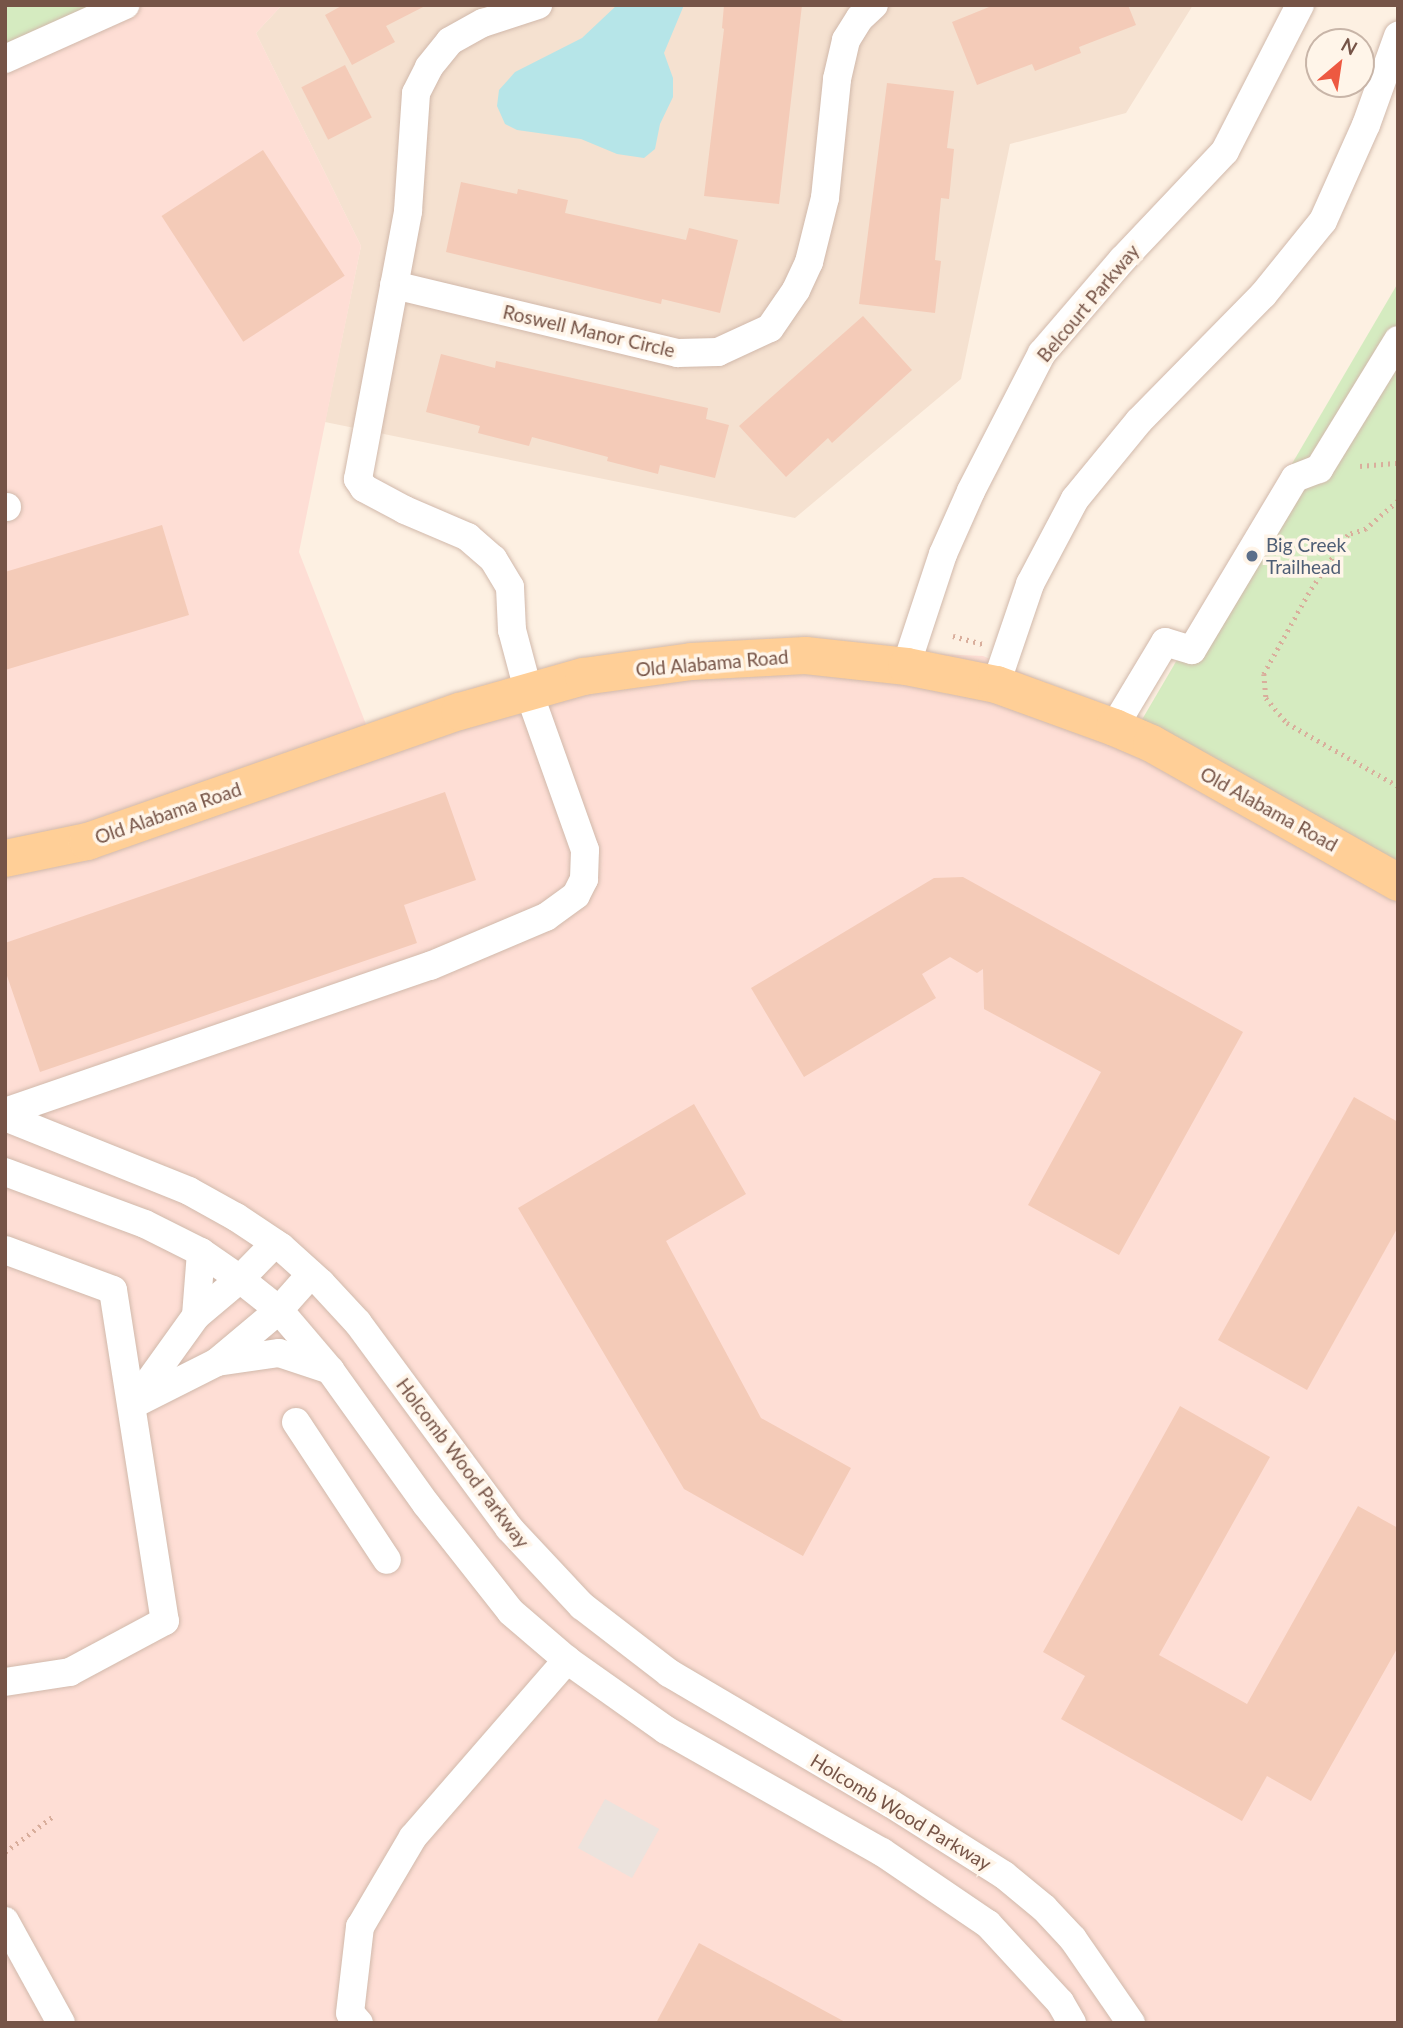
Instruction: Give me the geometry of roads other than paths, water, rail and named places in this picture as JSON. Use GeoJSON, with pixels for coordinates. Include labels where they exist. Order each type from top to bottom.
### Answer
{"type":"FeatureCollection","features":[{"type":"Feature","properties":{"kind":"main road","name":"Old Alabama Road"},"geometry":{"type":"LineString","coordinates":[[5,858],[87,841],[459,711],[583,676],[691,661],[804,655],[906,666],[996,684],[1114,726],[1165,751],[1398,882]]}},
{"type":"Feature","properties":{"kind":"street"},"geometry":{"type":"LineString","coordinates":[[5,59],[125,5]]}},
{"type":"Feature","properties":{"kind":"street"},"geometry":{"type":"LineString","coordinates":[[5,1115],[430,966],[563,907],[576,895],[584,878],[584,850],[528,690],[512,630],[510,587],[493,559],[468,537],[405,510],[364,488],[358,479],[408,211],[416,93],[429,67],[450,41],[483,23],[538,5]]}},
{"type":"Feature","properties":{"kind":"street","name":"Roswell Manor Circle"},"geometry":{"type":"LineString","coordinates":[[394,285],[678,353],[718,352],[770,328],[796,290],[809,262],[825,198],[837,79],[846,40],[860,18],[874,5]]}},
{"type":"Feature","properties":{"kind":"street","name":"Belcourt Parkway"},"geometry":{"type":"LineString","coordinates":[[906,666],[943,554],[971,491],[1042,353],[1122,260],[1225,151],[1300,5]]}},
{"type":"Feature","properties":{"kind":"street"},"geometry":{"type":"LineString","coordinates":[[996,684],[1030,584],[1075,499],[1139,421],[1263,295],[1323,221],[1366,125],[1398,36]]}},
{"type":"Feature","properties":{"kind":"street"},"geometry":{"type":"LineString","coordinates":[[1114,726],[1165,642],[1192,650],[1295,478],[1318,469],[1398,340]]}},
{"type":"Feature","properties":{"kind":"street","name":"Holcomb Wood Parkway"},"geometry":{"type":"LineString","coordinates":[[5,1115],[189,1191],[275,1243],[358,1322],[509,1528],[582,1606],[669,1673],[890,1803],[1004,1875],[1044,1908],[1073,1939],[1131,2023]]}},
{"type":"Feature","properties":{"kind":"street"},"geometry":{"type":"LineString","coordinates":[[5,1172],[145,1224],[201,1252],[279,1310],[330,1370],[426,1504],[511,1612],[567,1660],[666,1730],[882,1852],[988,1923],[1060,2002],[1072,2023]]}},
{"type":"Feature","properties":{"kind":"street"},"geometry":{"type":"LineString","coordinates":[[132,1405],[196,1317],[240,1279],[275,1243]]}},
{"type":"Feature","properties":{"kind":"street"},"geometry":{"type":"LineString","coordinates":[[5,1250],[113,1290],[165,1621],[70,1672],[5,1682]]}},
{"type":"Feature","properties":{"kind":"street"},"geometry":{"type":"LineString","coordinates":[[196,1317],[201,1252]]}},
{"type":"Feature","properties":{"kind":"street"},"geometry":{"type":"LineString","coordinates":[[132,1405],[217,1362],[279,1310],[311,1275]]}},
{"type":"Feature","properties":{"kind":"street"},"geometry":{"type":"LineString","coordinates":[[217,1362],[279,1353],[330,1370]]}},
{"type":"Feature","properties":{"kind":"street"},"geometry":{"type":"LineString","coordinates":[[296,1422],[387,1560]]}},
{"type":"Feature","properties":{"kind":"street"},"geometry":{"type":"LineString","coordinates":[[359,2023],[350,2013],[360,1927],[413,1837],[567,1660]]}},
{"type":"Feature","properties":{"kind":"street"},"geometry":{"type":"LineString","coordinates":[[5,1921],[61,2023]]}},
{"type":"Feature","properties":{"kind":"water"},"geometry":{"type":"Polygon","coordinates":[[[617,5],[684,5],[664,53],[673,78],[673,97],[660,124],[655,149],[644,158],[617,154],[581,139],[517,130],[505,124],[497,106],[499,90],[515,72],[582,38],[617,5]]]}},
{"type":"Feature","properties":{"kind":"place","name":"Big Creek Trailhead"},"geometry":{"type":"Point","coordinates":[1252,556]}}]}
